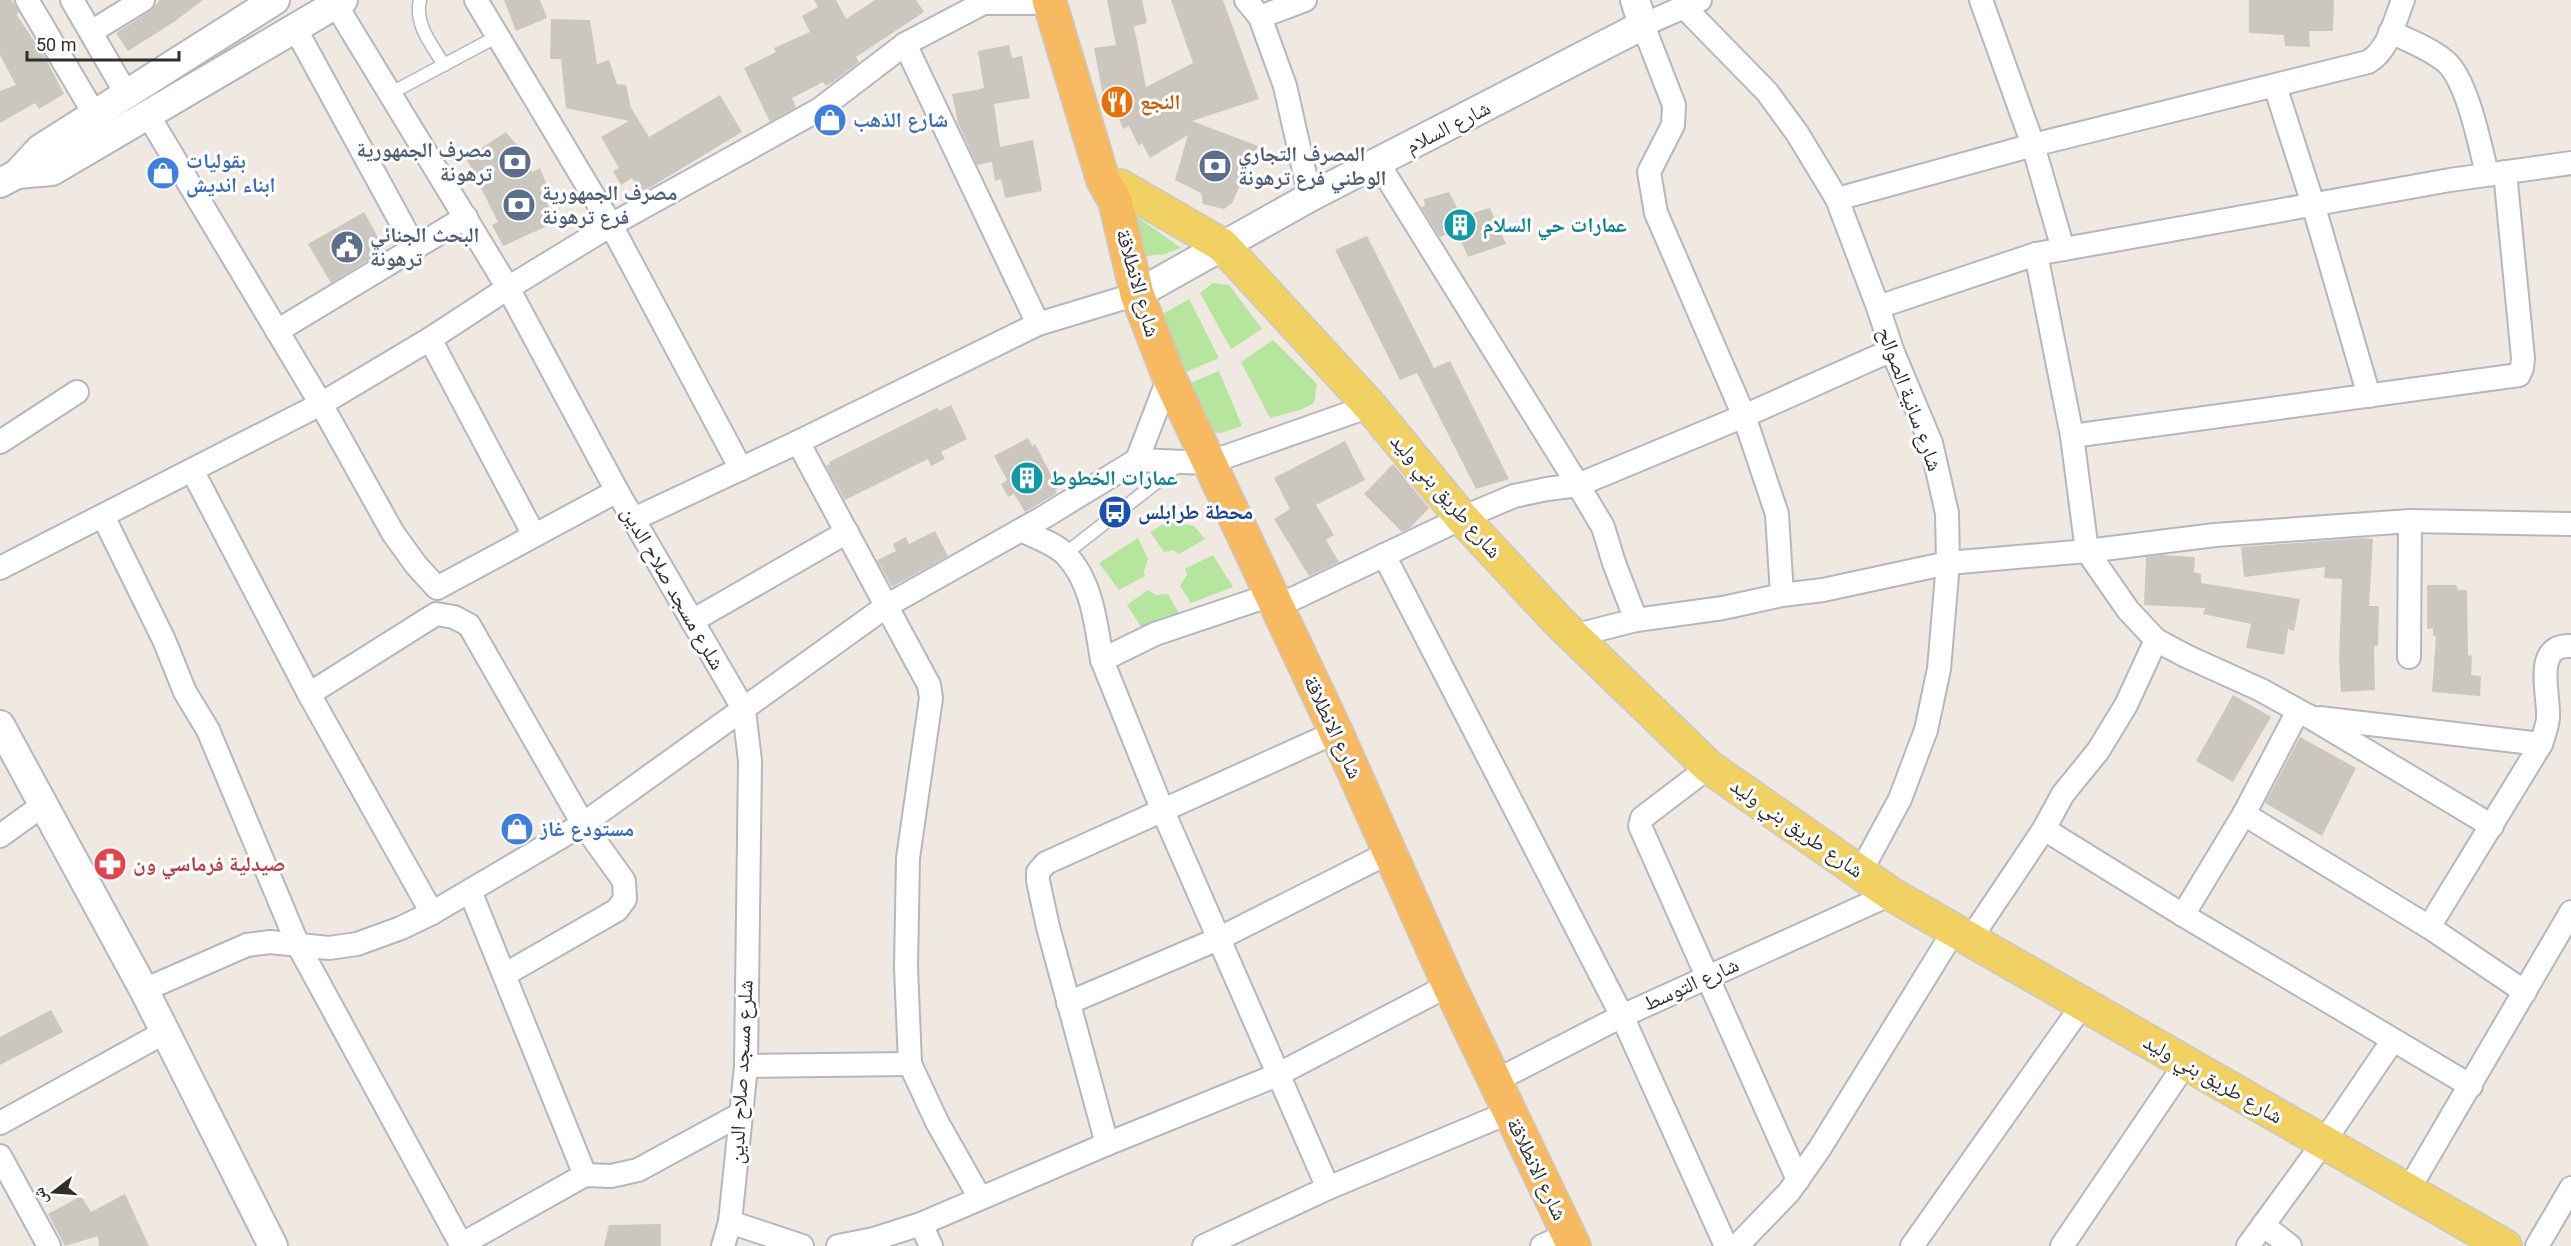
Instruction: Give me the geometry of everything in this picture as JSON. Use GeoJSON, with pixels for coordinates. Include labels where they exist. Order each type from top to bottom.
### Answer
{"type":"FeatureCollection","features":[{"type":"Feature","properties":{"kind":"highway","name":"شارع الانطلاقة"},"geometry":{"type":"LineString","coordinates":[[1055,1],[1103,180],[1118,193],[1137,294],[1169,377],[1195,462],[1274,601],[1336,732],[1449,985],[1510,1112],[1561,1242]]}},
{"type":"Feature","properties":{"kind":"main road","name":"شارع طريق بني وليد"},"geometry":{"type":"LineString","coordinates":[[1118,193],[1222,245],[1370,406],[1462,518],[1573,636],[1709,767],[1891,894],[2505,1246]]}},
{"type":"Feature","properties":{"kind":"street"},"geometry":{"type":"LineString","coordinates":[[27,0],[95,115]]}},
{"type":"Feature","properties":{"kind":"street"},"geometry":{"type":"LineString","coordinates":[[72,0],[127,94]]}},
{"type":"Feature","properties":{"kind":"street"},"geometry":{"type":"LineString","coordinates":[[91,32],[143,0]]}},
{"type":"Feature","properties":{"kind":"street"},"geometry":{"type":"LineString","coordinates":[[9,178],[40,149],[275,0]]}},
{"type":"Feature","properties":{"kind":"street"},"geometry":{"type":"LineString","coordinates":[[476,0],[611,225],[741,469]]}},
{"type":"Feature","properties":{"kind":"street"},"geometry":{"type":"LineString","coordinates":[[1305,0],[1253,9],[1285,86],[1310,197]]}},
{"type":"Feature","properties":{"kind":"street"},"geometry":{"type":"LineString","coordinates":[[1981,0],[2033,145],[2063,249]]}},
{"type":"Feature","properties":{"kind":"street"},"geometry":{"type":"LineString","coordinates":[[1837,199],[2033,145],[2368,62],[2375,58],[2391,32],[2403,0]]}},
{"type":"Feature","properties":{"kind":"street"},"geometry":{"type":"LineString","coordinates":[[9,178],[52,171],[337,1]]}},
{"type":"Feature","properties":{"kind":"street","name":"شلرع مسجد صلاح الدين"},"geometry":{"type":"LineString","coordinates":[[337,1],[508,288],[617,491],[744,710],[750,761],[746,1066],[730,1222],[723,1246]]}},
{"type":"Feature","properties":{"kind":"street"},"geometry":{"type":"LineString","coordinates":[[0,568],[321,404],[430,339],[611,225],[820,109],[905,44],[987,1],[1055,1]]}},
{"type":"Feature","properties":{"kind":"street"},"geometry":{"type":"LineString","coordinates":[[1692,3],[1639,13],[1674,105],[1673,125],[1649,172],[1656,213],[1744,416],[1777,514],[1782,595]]}},
{"type":"Feature","properties":{"kind":"street","name":"شارع سانية الصوالح"},"geometry":{"type":"LineString","coordinates":[[1692,3],[1767,92],[1797,134],[1837,199],[1892,350],[1931,443],[1947,513],[1948,563],[1940,669],[1926,730],[1900,799],[1860,873]]}},
{"type":"Feature","properties":{"kind":"street","name":"شارع السلام"},"geometry":{"type":"LineString","coordinates":[[1137,294],[1222,245],[1377,163],[1639,13]]}},
{"type":"Feature","properties":{"kind":"street"},"geometry":{"type":"LineString","coordinates":[[295,28],[415,248]]}},
{"type":"Feature","properties":{"kind":"street"},"geometry":{"type":"LineString","coordinates":[[2072,436],[2519,375],[2523,358],[2496,173],[2475,127],[2456,74],[2444,60],[2391,32]]}},
{"type":"Feature","properties":{"kind":"street"},"geometry":{"type":"LineString","coordinates":[[905,44],[1038,324]]}},
{"type":"Feature","properties":{"kind":"street"},"geometry":{"type":"LineString","coordinates":[[2275,86],[2313,204],[2369,396]]}},
{"type":"Feature","properties":{"kind":"street"},"geometry":{"type":"LineString","coordinates":[[148,115],[321,404],[393,533],[437,588],[617,491]]}},
{"type":"Feature","properties":{"kind":"street"},"geometry":{"type":"LineString","coordinates":[[1878,307],[2036,254],[2313,204],[2571,162]]}},
{"type":"Feature","properties":{"kind":"street"},"geometry":{"type":"LineString","coordinates":[[1377,163],[1603,527],[1636,620]]}},
{"type":"Feature","properties":{"kind":"street"},"geometry":{"type":"LineString","coordinates":[[277,331],[466,218]]}},
{"type":"Feature","properties":{"kind":"street"},"geometry":{"type":"LineString","coordinates":[[2036,254],[2072,436],[2087,551],[2128,610],[2156,640],[2262,690],[2492,826]]}},
{"type":"Feature","properties":{"kind":"street"},"geometry":{"type":"LineString","coordinates":[[634,519],[798,442],[1038,324],[1137,294]]}},
{"type":"Feature","properties":{"kind":"street"},"geometry":{"type":"LineString","coordinates":[[430,339],[534,535]]}},
{"type":"Feature","properties":{"kind":"street"},"geometry":{"type":"LineString","coordinates":[[1102,660],[1155,634],[1274,601],[1384,555],[1514,496],[1578,485],[1744,416],[1892,350]]}},
{"type":"Feature","properties":{"kind":"street"},"geometry":{"type":"LineString","coordinates":[[1137,460],[1169,377]]}},
{"type":"Feature","properties":{"kind":"street"},"geometry":{"type":"LineString","coordinates":[[0,442],[77,392]]}},
{"type":"Feature","properties":{"kind":"street"},"geometry":{"type":"LineString","coordinates":[[144,990],[247,945],[270,942],[329,948],[357,944],[401,928],[432,913],[583,824],[888,605],[1021,530],[1137,460],[1195,462],[1370,406]]}},
{"type":"Feature","properties":{"kind":"street"},"geometry":{"type":"LineString","coordinates":[[798,442],[888,605],[929,685],[932,699],[908,858],[906,967],[910,1064],[938,1122],[980,1198]]}},
{"type":"Feature","properties":{"kind":"street"},"geometry":{"type":"LineString","coordinates":[[192,470],[309,694],[432,913]]}},
{"type":"Feature","properties":{"kind":"street"},"geometry":{"type":"LineString","coordinates":[[103,516],[164,640],[185,692],[207,730],[298,945],[462,1245],[585,1175],[611,1176],[638,1170],[741,1114]]}},
{"type":"Feature","properties":{"kind":"street"},"geometry":{"type":"LineString","coordinates":[[2409,657],[2410,521]]}},
{"type":"Feature","properties":{"kind":"street"},"geometry":{"type":"LineString","coordinates":[[1573,636],[1636,620],[1723,608],[1782,595],[1822,590],[1948,563],[2087,551],[2215,535],[2410,521],[2571,524]]}},
{"type":"Feature","properties":{"kind":"street"},"geometry":{"type":"LineString","coordinates":[[1021,530],[1065,554],[1085,582],[1095,617],[1102,660],[1162,809],[1328,1188]]}},
{"type":"Feature","properties":{"kind":"street"},"geometry":{"type":"LineString","coordinates":[[692,621],[848,532]]}},
{"type":"Feature","properties":{"kind":"street"},"geometry":{"type":"LineString","coordinates":[[1384,555],[1622,1016],[1726,1246]]}},
{"type":"Feature","properties":{"kind":"street"},"geometry":{"type":"LineString","coordinates":[[309,694],[436,614],[454,617],[469,625],[583,824],[624,881],[625,899],[617,910],[504,975]]}},
{"type":"Feature","properties":{"kind":"street"},"geometry":{"type":"LineString","coordinates":[[1737,1246],[1798,1180],[1963,934],[2044,829],[2063,794],[2098,751],[2126,705],[2156,640]]}},
{"type":"Feature","properties":{"kind":"street"},"geometry":{"type":"LineString","coordinates":[[2429,927],[2541,744],[2548,724],[2545,667],[2547,656],[2553,650],[2571,646]]}},
{"type":"Feature","properties":{"kind":"street"},"geometry":{"type":"LineString","coordinates":[[2304,714],[2541,744]]}},
{"type":"Feature","properties":{"kind":"street"},"geometry":{"type":"LineString","coordinates":[[2182,915],[2304,714]]}},
{"type":"Feature","properties":{"kind":"street"},"geometry":{"type":"LineString","coordinates":[[0,724],[144,990],[273,1246]]}},
{"type":"Feature","properties":{"kind":"street"},"geometry":{"type":"LineString","coordinates":[[1107,1144],[1048,927],[1038,872],[1046,863],[1336,732]]}},
{"type":"Feature","properties":{"kind":"street"},"geometry":{"type":"LineString","coordinates":[[1709,767],[1642,818],[1640,826],[1798,1180]]}},
{"type":"Feature","properties":{"kind":"street"},"geometry":{"type":"LineString","coordinates":[[0,836],[43,805]]}},
{"type":"Feature","properties":{"kind":"street"},"geometry":{"type":"LineString","coordinates":[[2244,814],[2429,927],[2525,992]]}},
{"type":"Feature","properties":{"kind":"street"},"geometry":{"type":"LineString","coordinates":[[2044,829],[2182,915],[2471,1086]]}},
{"type":"Feature","properties":{"kind":"street"},"geometry":{"type":"LineString","coordinates":[[1068,1003],[1218,939],[1390,852]]}},
{"type":"Feature","properties":{"kind":"street"},"geometry":{"type":"LineString","coordinates":[[470,891],[585,1175]]}},
{"type":"Feature","properties":{"kind":"street","name":"شارع التوسط"},"geometry":{"type":"LineString","coordinates":[[1495,1081],[1622,1016],[1891,894]]}},
{"type":"Feature","properties":{"kind":"street"},"geometry":{"type":"LineString","coordinates":[[2409,1189],[2571,912]]}},
{"type":"Feature","properties":{"kind":"street"},"geometry":{"type":"LineString","coordinates":[[838,1246],[874,1239],[921,1224],[1107,1144],[1277,1075],[1449,985]]}},
{"type":"Feature","properties":{"kind":"street"},"geometry":{"type":"LineString","coordinates":[[1912,1246],[2083,1004]]}},
{"type":"Feature","properties":{"kind":"street"},"geometry":{"type":"LineString","coordinates":[[0,1123],[165,1032]]}},
{"type":"Feature","properties":{"kind":"street"},"geometry":{"type":"LineString","coordinates":[[2248,1246],[2323,1143],[2393,1040]]}},
{"type":"Feature","properties":{"kind":"street"},"geometry":{"type":"LineString","coordinates":[[2062,1246],[2186,1063]]}},
{"type":"Feature","properties":{"kind":"street"},"geometry":{"type":"LineString","coordinates":[[746,1066],[910,1064]]}},
{"type":"Feature","properties":{"kind":"street"},"geometry":{"type":"LineString","coordinates":[[1204,1246],[1328,1188],[1510,1112]]}},
{"type":"Feature","properties":{"kind":"street"},"geometry":{"type":"LineString","coordinates":[[0,1156],[49,1246]]}},
{"type":"Feature","properties":{"kind":"street"},"geometry":{"type":"LineString","coordinates":[[2536,1246],[2571,1188]]}},
{"type":"Feature","properties":{"kind":"street"},"geometry":{"type":"LineString","coordinates":[[730,1222],[802,1246]]}},
{"type":"Feature","properties":{"kind":"street"},"geometry":{"type":"LineString","coordinates":[[921,1224],[931,1246]]}},
{"type":"Feature","properties":{"kind":"street"},"geometry":{"type":"LineString","coordinates":[[2263,1225],[2290,1246]]}},
{"type":"Feature","properties":{"kind":"lane"},"geometry":{"type":"LineString","coordinates":[[420,0],[417,11],[420,23],[444,65]]}},
{"type":"Feature","properties":{"kind":"lane"},"geometry":{"type":"LineString","coordinates":[[391,93],[498,36]]}},
{"type":"Feature","properties":{"kind":"lane"},"geometry":{"type":"LineString","coordinates":[[1065,554],[1195,462]]}},
{"type":"Feature","properties":{"kind":"green space"},"geometry":{"type":"Polygon","coordinates":[[[1129,211],[1181,248],[1165,254],[1146,256],[1135,248],[1129,211]]]}},
{"type":"Feature","properties":{"kind":"green space"},"geometry":{"type":"Polygon","coordinates":[[[1213,283],[1229,285],[1262,329],[1231,349],[1200,293],[1213,283]]]}},
{"type":"Feature","properties":{"kind":"green space"},"geometry":{"type":"Polygon","coordinates":[[[1189,299],[1219,358],[1177,376],[1159,320],[1163,314],[1189,299]]]}},
{"type":"Feature","properties":{"kind":"green space"},"geometry":{"type":"Polygon","coordinates":[[[1273,340],[1317,384],[1314,403],[1300,410],[1270,418],[1241,362],[1273,340]]]}},
{"type":"Feature","properties":{"kind":"green space"},"geometry":{"type":"Polygon","coordinates":[[[1219,371],[1242,426],[1221,433],[1202,431],[1183,386],[1219,371]]]}},
{"type":"Feature","properties":{"kind":"green space"},"geometry":{"type":"Polygon","coordinates":[[[1169,521],[1194,526],[1205,539],[1179,554],[1173,550],[1164,552],[1150,532],[1169,521]]]}},
{"type":"Feature","properties":{"kind":"green space"},"geometry":{"type":"Polygon","coordinates":[[[1138,538],[1148,559],[1144,571],[1145,576],[1119,590],[1099,563],[1138,538]]]}},
{"type":"Feature","properties":{"kind":"green space"},"geometry":{"type":"Polygon","coordinates":[[[1213,555],[1233,587],[1191,603],[1180,586],[1187,575],[1185,569],[1213,555]]]}},
{"type":"Feature","properties":{"kind":"green space"},"geometry":{"type":"Polygon","coordinates":[[[1148,590],[1156,595],[1168,594],[1179,613],[1142,628],[1127,605],[1148,590]]]}},
{"type":"Feature","properties":{"kind":"building"},"geometry":{"type":"Polygon","coordinates":[[[0,0],[12,0],[19,13],[16,14],[45,57],[64,94],[39,109],[35,103],[0,123],[0,91],[16,85],[0,55],[0,0]]]}},
{"type":"Feature","properties":{"kind":"building"},"geometry":{"type":"Polygon","coordinates":[[[160,0],[203,0],[174,22],[128,51],[116,33],[150,11],[160,0]]]}},
{"type":"Feature","properties":{"kind":"building"},"geometry":{"type":"Polygon","coordinates":[[[504,0],[540,0],[547,18],[516,31],[504,0]]]}},
{"type":"Feature","properties":{"kind":"building"},"geometry":{"type":"Polygon","coordinates":[[[814,0],[836,0],[846,19],[875,0],[916,0],[924,12],[856,57],[859,62],[833,82],[826,86],[823,82],[792,98],[796,107],[770,122],[744,68],[776,52],[774,48],[810,32],[802,16],[818,7],[814,0]]]}},
{"type":"Feature","properties":{"kind":"building"},"geometry":{"type":"Polygon","coordinates":[[[1107,0],[1142,0],[1147,23],[1134,26],[1146,87],[1193,63],[1171,0],[1223,0],[1259,99],[1192,121],[1258,146],[1232,203],[1224,209],[1203,204],[1201,193],[1175,180],[1188,135],[1150,158],[1142,143],[1139,146],[1129,126],[1123,129],[1117,114],[1112,115],[1106,100],[1104,101],[1094,48],[1116,45],[1107,0]]]}},
{"type":"Feature","properties":{"kind":"building"},"geometry":{"type":"Polygon","coordinates":[[[2249,0],[2334,0],[2333,31],[2309,31],[2310,47],[2285,46],[2284,35],[2249,33],[2249,0]]]}},
{"type":"Feature","properties":{"kind":"building"},"geometry":{"type":"Polygon","coordinates":[[[551,19],[590,20],[597,64],[609,60],[617,84],[626,85],[631,108],[649,137],[720,95],[742,132],[641,193],[632,178],[621,185],[613,171],[619,168],[601,137],[629,121],[566,108],[561,59],[550,59],[551,19]]]}},
{"type":"Feature","properties":{"kind":"building"},"geometry":{"type":"Polygon","coordinates":[[[1009,45],[1012,58],[1022,56],[1030,98],[994,104],[1000,147],[1033,140],[1042,191],[1005,198],[1001,179],[995,181],[992,162],[977,165],[958,123],[952,94],[975,90],[977,92],[976,90],[984,88],[978,51],[1009,45]]]}},
{"type":"Feature","properties":{"kind":"building","name":"مصرف الجمهورية فرع ترهونة"},"geometry":{"type":"Polygon","coordinates":[[[506,132],[522,151],[532,172],[540,168],[547,186],[540,188],[556,222],[503,246],[492,225],[498,222],[466,158],[506,132]]]}},
{"type":"Feature","properties":{"kind":"building","name":"عمارات حي السلام"},"geometry":{"type":"Polygon","coordinates":[[[1449,192],[1461,216],[1490,208],[1506,244],[1468,257],[1456,230],[1440,237],[1421,207],[1425,206],[1424,199],[1449,192]]]}},
{"type":"Feature","properties":{"kind":"building","name":"البحث الجنائي ترهونة"},"geometry":{"type":"Polygon","coordinates":[[[364,212],[385,250],[331,283],[308,244],[364,212]]]}},
{"type":"Feature","properties":{"kind":"building"},"geometry":{"type":"Polygon","coordinates":[[[1367,236],[1434,368],[1450,361],[1509,479],[1476,489],[1417,373],[1400,380],[1335,250],[1367,236]]]}},
{"type":"Feature","properties":{"kind":"building"},"geometry":{"type":"Polygon","coordinates":[[[951,405],[967,439],[941,452],[945,459],[931,466],[928,459],[845,500],[826,466],[830,464],[829,462],[937,408],[939,411],[951,405]]]}},
{"type":"Feature","properties":{"kind":"building","name":"عمارات الخطوط"},"geometry":{"type":"Polygon","coordinates":[[[1028,438],[1032,446],[1035,444],[1058,488],[1055,490],[1057,493],[1025,512],[1014,494],[1008,497],[1001,484],[1007,480],[994,456],[1028,438]]]}},
{"type":"Feature","properties":{"kind":"building"},"geometry":{"type":"Polygon","coordinates":[[[1345,441],[1365,480],[1316,505],[1334,535],[1326,540],[1339,562],[1309,576],[1274,519],[1290,509],[1274,478],[1345,441]]]}},
{"type":"Feature","properties":{"kind":"building"},"geometry":{"type":"Polygon","coordinates":[[[1393,464],[1429,508],[1410,528],[1402,532],[1364,494],[1393,464]]]}},
{"type":"Feature","properties":{"kind":"building"},"geometry":{"type":"Polygon","coordinates":[[[935,531],[948,556],[892,587],[877,560],[896,551],[893,544],[906,537],[909,544],[935,531]]]}},
{"type":"Feature","properties":{"kind":"building"},"geometry":{"type":"Polygon","coordinates":[[[2373,539],[2369,606],[2379,606],[2378,646],[2374,646],[2375,690],[2341,692],[2339,659],[2342,579],[2324,578],[2325,567],[2244,577],[2241,547],[2373,539]]]}},
{"type":"Feature","properties":{"kind":"building"},"geometry":{"type":"Polygon","coordinates":[[[2162,555],[2195,557],[2194,572],[2201,574],[2201,583],[2300,599],[2294,631],[2288,629],[2284,655],[2246,648],[2251,624],[2203,614],[2205,608],[2144,605],[2146,557],[2162,555]]]}},
{"type":"Feature","properties":{"kind":"building"},"geometry":{"type":"Polygon","coordinates":[[[2427,585],[2456,585],[2458,590],[2467,590],[2468,655],[2472,656],[2471,675],[2481,676],[2480,696],[2432,692],[2436,636],[2433,636],[2433,628],[2427,629],[2427,585]]]}},
{"type":"Feature","properties":{"kind":"building"},"geometry":{"type":"Polygon","coordinates":[[[2233,695],[2271,717],[2233,782],[2196,761],[2233,695]]]}},
{"type":"Feature","properties":{"kind":"building"},"geometry":{"type":"Polygon","coordinates":[[[2300,737],[2356,768],[2322,836],[2265,803],[2300,737]]]}},
{"type":"Feature","properties":{"kind":"building"},"geometry":{"type":"Polygon","coordinates":[[[51,1010],[63,1032],[0,1065],[0,1037],[51,1010]]]}},
{"type":"Feature","properties":{"kind":"building"},"geometry":{"type":"Polygon","coordinates":[[[125,1194],[149,1246],[99,1246],[98,1236],[65,1246],[48,1214],[81,1196],[91,1212],[125,1194]]]}},
{"type":"Feature","properties":{"kind":"building"},"geometry":{"type":"Polygon","coordinates":[[[661,1224],[661,1246],[604,1246],[609,1225],[661,1224]]]}},
{"type":"Feature","properties":{"kind":"place","name":"النجع"},"geometry":{"type":"Point","coordinates":[1117,102]}},
{"type":"Feature","properties":{"kind":"place","name":"شارع الذهب"},"geometry":{"type":"Point","coordinates":[830,120]}},
{"type":"Feature","properties":{"kind":"place","name":"مصرف الجمهورية ترهونة"},"geometry":{"type":"Point","coordinates":[515,162]}},
{"type":"Feature","properties":{"kind":"place","name":"المصرف التجاري الوطني فرع ترهونة"},"geometry":{"type":"Point","coordinates":[1215,166]}},
{"type":"Feature","properties":{"kind":"place","name":"بقوليات ابناء انديش"},"geometry":{"type":"Point","coordinates":[163,173]}},
{"type":"Feature","properties":{"kind":"place","name":"مصرف الجمهورية فرع ترهونة"},"geometry":{"type":"Point","coordinates":[519,205]}},
{"type":"Feature","properties":{"kind":"place","name":"عمارات حي السلام"},"geometry":{"type":"Point","coordinates":[1460,225]}},
{"type":"Feature","properties":{"kind":"place","name":"البحث الجنائي ترهونة"},"geometry":{"type":"Point","coordinates":[347,247]}},
{"type":"Feature","properties":{"kind":"place","name":"عمارات الخطوط"},"geometry":{"type":"Point","coordinates":[1027,478]}},
{"type":"Feature","properties":{"kind":"place","name":"محطة طرابلس"},"geometry":{"type":"Point","coordinates":[1115,512]}},
{"type":"Feature","properties":{"kind":"place","name":"مستودع غاز"},"geometry":{"type":"Point","coordinates":[517,829]}},
{"type":"Feature","properties":{"kind":"place","name":"صيدلية فرماسي ون"},"geometry":{"type":"Point","coordinates":[110,864]}}]}
